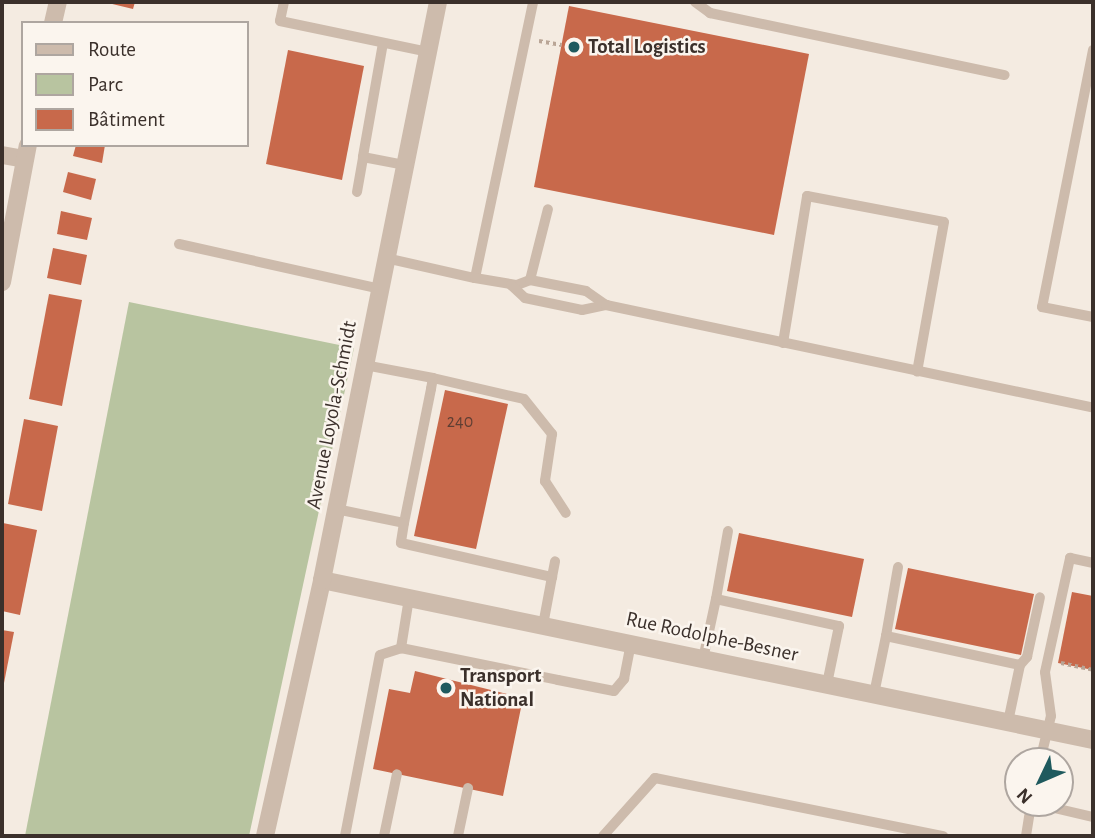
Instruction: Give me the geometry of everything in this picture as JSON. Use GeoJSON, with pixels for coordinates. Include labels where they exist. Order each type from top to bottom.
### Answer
{"type":"FeatureCollection","features":[{"type":"Feature","properties":{"kind":"street"},"geometry":{"type":"LineString","coordinates":[[53,21],[58,2]]}},
{"type":"Feature","properties":{"kind":"street","name":"Avenue Loyola-Schmidt"},"geometry":{"type":"LineString","coordinates":[[265,836],[322,580],[438,2]]}},
{"type":"Feature","properties":{"kind":"street"},"geometry":{"type":"LineString","coordinates":[[2,155],[27,152],[2,282]]}},
{"type":"Feature","properties":{"kind":"street","name":"Rue Rodolphe-Besner"},"geometry":{"type":"LineString","coordinates":[[322,580],[1093,740]]}},
{"type":"Feature","properties":{"kind":"lane"},"geometry":{"type":"LineString","coordinates":[[284,2],[280,21],[428,52]]}},
{"type":"Feature","properties":{"kind":"lane"},"geometry":{"type":"LineString","coordinates":[[475,278],[533,2]]}},
{"type":"Feature","properties":{"kind":"lane"},"geometry":{"type":"LineString","coordinates":[[695,2],[710,13],[1005,75]]}},
{"type":"Feature","properties":{"kind":"lane"},"geometry":{"type":"LineString","coordinates":[[356,192],[383,43]]}},
{"type":"Feature","properties":{"kind":"lane"},"geometry":{"type":"LineString","coordinates":[[1093,50],[1042,307],[1093,317]]}},
{"type":"Feature","properties":{"kind":"lane"},"geometry":{"type":"LineString","coordinates":[[363,157],[405,165]]}},
{"type":"Feature","properties":{"kind":"lane"},"geometry":{"type":"LineString","coordinates":[[783,343],[807,196],[944,222],[917,372]]}},
{"type":"Feature","properties":{"kind":"lane"},"geometry":{"type":"LineString","coordinates":[[530,280],[548,209]]}},
{"type":"Feature","properties":{"kind":"lane"},"geometry":{"type":"LineString","coordinates":[[179,244],[380,289]]}},
{"type":"Feature","properties":{"kind":"lane"},"geometry":{"type":"LineString","coordinates":[[386,258],[511,285],[530,280],[586,291],[606,306]]}},
{"type":"Feature","properties":{"kind":"lane"},"geometry":{"type":"LineString","coordinates":[[511,285],[525,298],[583,310],[606,306],[1093,408]]}},
{"type":"Feature","properties":{"kind":"lane"},"geometry":{"type":"LineString","coordinates":[[365,365],[524,399],[552,434],[545,481],[566,513]]}},
{"type":"Feature","properties":{"kind":"lane"},"geometry":{"type":"LineString","coordinates":[[433,378],[401,543],[552,577]]}},
{"type":"Feature","properties":{"kind":"lane"},"geometry":{"type":"LineString","coordinates":[[336,509],[404,523]]}},
{"type":"Feature","properties":{"kind":"lane"},"geometry":{"type":"LineString","coordinates":[[703,659],[728,531]]}},
{"type":"Feature","properties":{"kind":"lane"},"geometry":{"type":"LineString","coordinates":[[1043,747],[1051,708],[1045,672],[1070,558],[1093,563]]}},
{"type":"Feature","properties":{"kind":"lane"},"geometry":{"type":"LineString","coordinates":[[543,625],[555,561]]}},
{"type":"Feature","properties":{"kind":"lane"},"geometry":{"type":"LineString","coordinates":[[874,694],[898,567]]}},
{"type":"Feature","properties":{"kind":"lane"},"geometry":{"type":"LineString","coordinates":[[1008,722],[1020,665],[1027,657],[1040,597]]}},
{"type":"Feature","properties":{"kind":"lane"},"geometry":{"type":"LineString","coordinates":[[401,648],[409,598]]}},
{"type":"Feature","properties":{"kind":"lane"},"geometry":{"type":"LineString","coordinates":[[716,600],[839,626],[827,684]]}},
{"type":"Feature","properties":{"kind":"lane"},"geometry":{"type":"LineString","coordinates":[[886,636],[1020,665]]}},
{"type":"Feature","properties":{"kind":"lane"},"geometry":{"type":"LineString","coordinates":[[345,836],[380,655],[401,648],[614,691],[624,679],[631,643]]}},
{"type":"Feature","properties":{"kind":"lane"},"geometry":{"type":"LineString","coordinates":[[384,836],[397,774]]}},
{"type":"Feature","properties":{"kind":"lane"},"geometry":{"type":"LineString","coordinates":[[603,836],[655,778],[943,836]]}},
{"type":"Feature","properties":{"kind":"lane"},"geometry":{"type":"LineString","coordinates":[[458,836],[468,788]]}},
{"type":"Feature","properties":{"kind":"lane"},"geometry":{"type":"LineString","coordinates":[[1074,813],[1093,817]]}},
{"type":"Feature","properties":{"kind":"lane"},"geometry":{"type":"LineString","coordinates":[[1026,836],[1029,817]]}},
{"type":"Feature","properties":{"kind":"path"},"geometry":{"type":"LineString","coordinates":[[537,41],[562,45]]}},
{"type":"Feature","properties":{"kind":"path"},"geometry":{"type":"LineString","coordinates":[[1058,663],[1093,670]]}},
{"type":"Feature","properties":{"kind":"green space"},"geometry":{"type":"Polygon","coordinates":[[[129,302],[354,348],[249,836],[25,836],[129,302]]]}},
{"type":"Feature","properties":{"kind":"building"},"geometry":{"type":"Polygon","coordinates":[[[104,2],[135,2],[133,9],[104,2]]]}},
{"type":"Feature","properties":{"kind":"building"},"geometry":{"type":"Polygon","coordinates":[[[569,6],[809,54],[774,235],[534,187],[569,6]]]}},
{"type":"Feature","properties":{"kind":"building"},"geometry":{"type":"Polygon","coordinates":[[[288,50],[364,66],[342,180],[266,164],[288,50]]]}},
{"type":"Feature","properties":{"kind":"building"},"geometry":{"type":"Polygon","coordinates":[[[75,147],[105,147],[102,163],[73,156],[75,147]]]}},
{"type":"Feature","properties":{"kind":"building"},"geometry":{"type":"Polygon","coordinates":[[[68,172],[96,179],[91,200],[63,192],[68,172]]]}},
{"type":"Feature","properties":{"kind":"building"},"geometry":{"type":"Polygon","coordinates":[[[61,211],[92,218],[87,240],[57,234],[61,211]]]}},
{"type":"Feature","properties":{"kind":"building"},"geometry":{"type":"Polygon","coordinates":[[[53,248],[87,255],[81,285],[47,278],[53,248]]]}},
{"type":"Feature","properties":{"kind":"building"},"geometry":{"type":"Polygon","coordinates":[[[49,294],[82,300],[62,406],[29,399],[49,294]]]}},
{"type":"Feature","properties":{"kind":"building"},"geometry":{"type":"Polygon","coordinates":[[[445,390],[508,404],[476,549],[414,536],[445,390]]]}},
{"type":"Feature","properties":{"kind":"building"},"geometry":{"type":"Polygon","coordinates":[[[24,419],[58,426],[42,511],[8,504],[24,419]]]}},
{"type":"Feature","properties":{"kind":"building"},"geometry":{"type":"Polygon","coordinates":[[[3,523],[37,530],[20,615],[2,611],[3,523]]]}},
{"type":"Feature","properties":{"kind":"building"},"geometry":{"type":"Polygon","coordinates":[[[739,533],[864,559],[852,617],[727,591],[739,533]]]}},
{"type":"Feature","properties":{"kind":"building"},"geometry":{"type":"Polygon","coordinates":[[[908,568],[1034,594],[1021,655],[895,629],[908,568]]]}},
{"type":"Feature","properties":{"kind":"building"},"geometry":{"type":"Polygon","coordinates":[[[1072,592],[1093,596],[1093,670],[1058,663],[1072,592]]]}},
{"type":"Feature","properties":{"kind":"building"},"geometry":{"type":"Polygon","coordinates":[[[2,630],[14,632],[3,688],[2,688],[2,630]]]}},
{"type":"Feature","properties":{"kind":"building"},"geometry":{"type":"Polygon","coordinates":[[[415,671],[523,698],[503,796],[373,769],[389,689],[410,693],[415,671]]]}},
{"type":"Feature","properties":{"kind":"place","name":"Total Logistics"},"geometry":{"type":"Point","coordinates":[574,47]}},
{"type":"Feature","properties":{"kind":"place","name":"Transport National"},"geometry":{"type":"Point","coordinates":[446,688]}}]}
